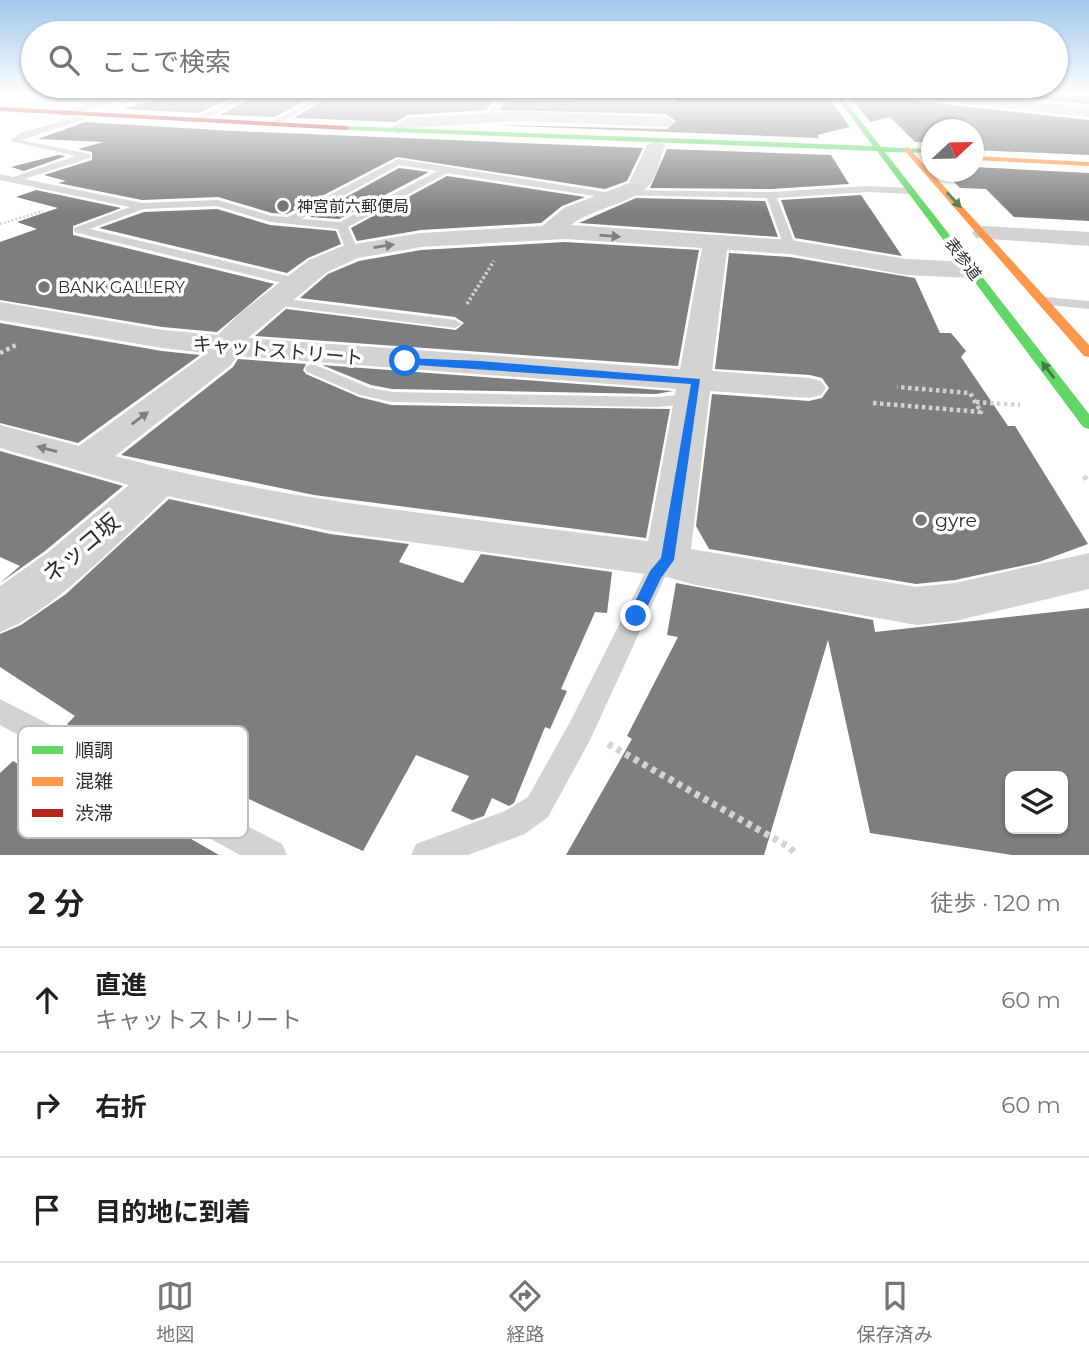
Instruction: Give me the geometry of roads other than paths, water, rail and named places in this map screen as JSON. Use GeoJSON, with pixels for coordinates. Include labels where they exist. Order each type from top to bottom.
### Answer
{"type":"FeatureCollection","features":[{"type":"Feature","properties":{"kind":"main road"},"geometry":{"type":"LineString","coordinates":[[613,134],[661,135]]}},
{"type":"Feature","properties":{"kind":"main road"},"geometry":{"type":"LineString","coordinates":[[627,134],[882,151],[921,151]]}},
{"type":"Feature","properties":{"kind":"main road","name":"表参道"},"geometry":{"type":"LineString","coordinates":[[868,134],[1089,424]]}},
{"type":"Feature","properties":{"kind":"main road","name":"表参道"},"geometry":{"type":"LineString","coordinates":[[895,135],[1089,354]]}},
{"type":"Feature","properties":{"kind":"main road"},"geometry":{"type":"LineString","coordinates":[[910,152],[921,154]]}},
{"type":"Feature","properties":{"kind":"main road"},"geometry":{"type":"LineString","coordinates":[[984,155],[1089,158]]}},
{"type":"Feature","properties":{"kind":"main road"},"geometry":{"type":"LineString","coordinates":[[984,156],[1089,164]]}},
{"type":"Feature","properties":{"kind":"street"},"geometry":{"type":"LineString","coordinates":[[549,232],[572,213],[642,181],[661,135],[657,134]]}},
{"type":"Feature","properties":{"kind":"street"},"geometry":{"type":"LineString","coordinates":[[86,459],[220,358],[227,345],[271,301],[295,282],[331,259],[352,251],[437,238],[509,237],[549,232],[790,247],[906,267],[971,270]]}},
{"type":"Feature","properties":{"kind":"street"},"geometry":{"type":"LineString","coordinates":[[984,233],[1089,239]]}},
{"type":"Feature","properties":{"kind":"street"},"geometry":{"type":"LineString","coordinates":[[667,560],[695,390],[715,244]]}},
{"type":"Feature","properties":{"kind":"street","name":"キャットストリート"},"geometry":{"type":"LineString","coordinates":[[0,311],[162,339],[365,359],[480,364],[695,390],[809,388]]}},
{"type":"Feature","properties":{"kind":"street"},"geometry":{"type":"LineString","coordinates":[[0,436],[160,481],[331,516],[667,560],[916,607],[955,602],[1089,571]]}},
{"type":"Feature","properties":{"kind":"street","name":"ネッコ坂"},"geometry":{"type":"LineString","coordinates":[[0,612],[63,565],[160,481]]}},
{"type":"Feature","properties":{"kind":"lane"},"geometry":{"type":"LineString","coordinates":[[11,134],[23,135]]}},
{"type":"Feature","properties":{"kind":"lane"},"geometry":{"type":"LineString","coordinates":[[14,179],[87,156],[14,141],[26,134]]}},
{"type":"Feature","properties":{"kind":"lane"},"geometry":{"type":"LineString","coordinates":[[291,220],[398,162],[618,194],[771,195],[867,189],[911,191]]}},
{"type":"Feature","properties":{"kind":"lane"},"geometry":{"type":"LineString","coordinates":[[0,177],[142,206],[218,203],[271,219],[342,226],[447,169]]}},
{"type":"Feature","properties":{"kind":"lane"},"geometry":{"type":"LineString","coordinates":[[771,195],[790,247]]}},
{"type":"Feature","properties":{"kind":"lane"},"geometry":{"type":"LineString","coordinates":[[142,206],[78,230],[295,282]]}},
{"type":"Feature","properties":{"kind":"lane"},"geometry":{"type":"LineString","coordinates":[[342,226],[352,251]]}},
{"type":"Feature","properties":{"kind":"lane"},"geometry":{"type":"LineString","coordinates":[[271,301],[455,324]]}},
{"type":"Feature","properties":{"kind":"lane"},"geometry":{"type":"LineString","coordinates":[[1045,302],[1089,305]]}},
{"type":"Feature","properties":{"kind":"lane"},"geometry":{"type":"LineString","coordinates":[[313,369],[366,391],[420,399],[656,402],[695,390]]}},
{"type":"Feature","properties":{"kind":"lane"},"geometry":{"type":"LineString","coordinates":[[427,855],[514,823],[538,807],[580,731],[655,575],[667,560]]}},
{"type":"Feature","properties":{"kind":"lane"},"geometry":{"type":"LineString","coordinates":[[0,711],[28,726]]}},
{"type":"Feature","properties":{"kind":"lane"},"geometry":{"type":"LineString","coordinates":[[239,838],[271,855]]}},
{"type":"Feature","properties":{"kind":"place","name":"神宮前六郵便局"},"geometry":{"type":"Point","coordinates":[283,206]}},
{"type":"Feature","properties":{"kind":"place","name":"BANK GALLERY"},"geometry":{"type":"Point","coordinates":[44,287]}},
{"type":"Feature","properties":{"kind":"place","name":"gyre"},"geometry":{"type":"Point","coordinates":[921,520]}}]}
